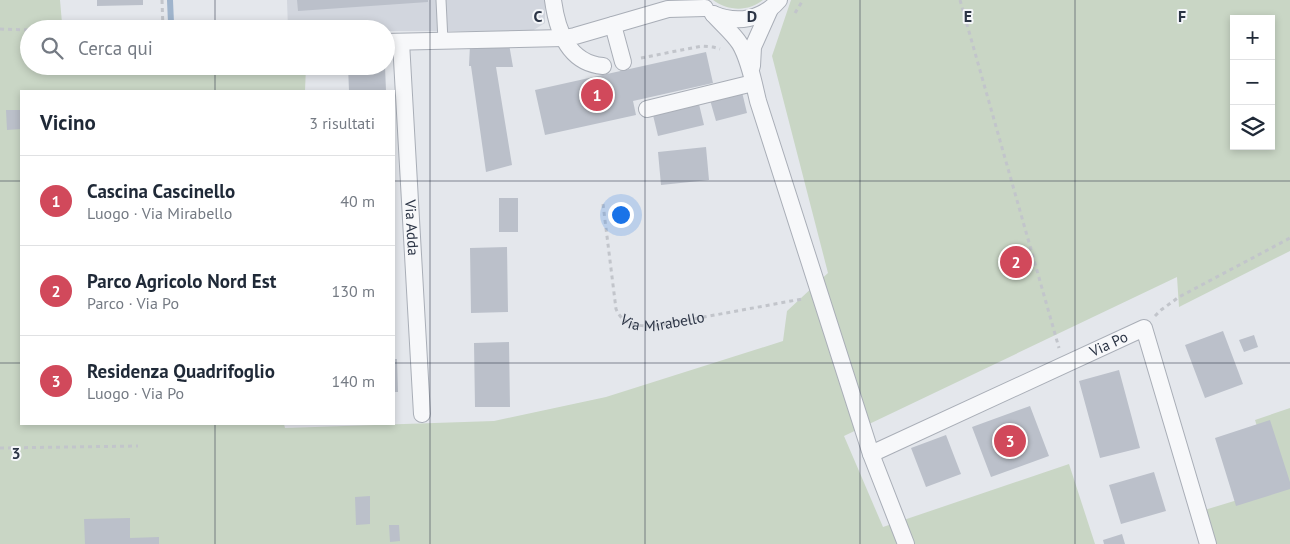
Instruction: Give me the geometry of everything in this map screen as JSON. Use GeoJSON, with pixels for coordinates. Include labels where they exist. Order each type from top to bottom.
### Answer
{"type":"FeatureCollection","features":[{"type":"Feature","properties":{"kind":"street"},"geometry":{"type":"LineString","coordinates":[[553,0],[557,24],[567,44],[578,56],[590,63],[603,66]]}},
{"type":"Feature","properties":{"kind":"street"},"geometry":{"type":"LineString","coordinates":[[651,14],[668,0]]}},
{"type":"Feature","properties":{"kind":"street"},"geometry":{"type":"LineString","coordinates":[[564,38],[668,9],[705,7],[731,20],[745,20],[758,16],[774,4]]}},
{"type":"Feature","properties":{"kind":"street"},"geometry":{"type":"LineString","coordinates":[[753,79],[753,47],[774,4]]}},
{"type":"Feature","properties":{"kind":"street"},"geometry":{"type":"LineString","coordinates":[[705,7],[741,46],[753,79],[758,101],[819,296],[871,454],[906,544]]}},
{"type":"Feature","properties":{"kind":"street"},"geometry":{"type":"LineString","coordinates":[[613,25],[623,62]]}},
{"type":"Feature","properties":{"kind":"street","name":"Via Adda"},"geometry":{"type":"LineString","coordinates":[[395,42],[564,38]]}},
{"type":"Feature","properties":{"kind":"street","name":"Via Adda"},"geometry":{"type":"LineString","coordinates":[[395,55],[422,414]]}},
{"type":"Feature","properties":{"kind":"street"},"geometry":{"type":"LineString","coordinates":[[646,109],[753,79]]}},
{"type":"Feature","properties":{"kind":"street","name":"Via Po"},"geometry":{"type":"LineString","coordinates":[[871,454],[1144,328],[1208,544]]}},
{"type":"Feature","properties":{"kind":"lane"},"geometry":{"type":"LineString","coordinates":[[441,0],[443,41]]}},
{"type":"Feature","properties":{"kind":"path"},"geometry":{"type":"LineString","coordinates":[[162,0],[163,20]]}},
{"type":"Feature","properties":{"kind":"path"},"geometry":{"type":"LineString","coordinates":[[960,0],[1064,365]]}},
{"type":"Feature","properties":{"kind":"path"},"geometry":{"type":"LineString","coordinates":[[0,29],[20,30]]}},
{"type":"Feature","properties":{"kind":"path"},"geometry":{"type":"LineString","coordinates":[[623,62],[702,46],[713,46],[724,51]]}},
{"type":"Feature","properties":{"kind":"path","name":"Via Mirabello"},"geometry":{"type":"LineString","coordinates":[[603,204],[616,309],[623,320],[628,323],[655,326],[819,296]]}},
{"type":"Feature","properties":{"kind":"path"},"geometry":{"type":"LineString","coordinates":[[1144,328],[1161,310],[1178,297],[1290,238]]}},
{"type":"Feature","properties":{"kind":"path"},"geometry":{"type":"LineString","coordinates":[[0,448],[138,446]]}},
{"type":"Feature","properties":{"kind":"shaded area"},"geometry":{"type":"Polygon","coordinates":[[[287,0],[545,0],[545,23],[532,31],[395,31],[395,20],[288,20],[287,0]]]}},
{"type":"Feature","properties":{"kind":"green space"},"geometry":{"type":"Polygon","coordinates":[[[0,0],[60,0],[62,20],[20,20],[20,75],[306,75],[305,90],[20,90],[20,425],[284,425],[285,428],[494,421],[606,397],[783,341],[787,311],[828,273],[772,56],[791,0],[1290,0],[1290,251],[1179,307],[1177,277],[844,436],[883,527],[1069,464],[1095,544],[0,544],[0,0]]]}},
{"type":"Feature","properties":{"kind":"green space"},"geometry":{"type":"Polygon","coordinates":[[[713,0],[763,0],[751,7],[738,9],[719,4],[713,0]]]}},
{"type":"Feature","properties":{"kind":"green space"},"geometry":{"type":"Polygon","coordinates":[[[1290,408],[1290,544],[1207,544],[1198,512],[1277,488],[1255,420],[1290,408]]]}},
{"type":"Feature","properties":{"kind":"building"},"geometry":{"type":"Polygon","coordinates":[[[97,0],[143,0],[143,5],[97,6],[97,0]]]}},
{"type":"Feature","properties":{"kind":"building"},"geometry":{"type":"Polygon","coordinates":[[[297,0],[428,0],[428,2],[298,11],[297,0]]]}},
{"type":"Feature","properties":{"kind":"building"},"geometry":{"type":"Polygon","coordinates":[[[509,44],[513,67],[496,67],[512,165],[486,172],[471,66],[469,66],[470,45],[509,44]]]}},
{"type":"Feature","properties":{"kind":"building"},"geometry":{"type":"Polygon","coordinates":[[[706,52],[713,83],[633,101],[636,115],[545,135],[535,90],[706,52]]]}},
{"type":"Feature","properties":{"kind":"building"},"geometry":{"type":"Polygon","coordinates":[[[348,75],[385,75],[386,90],[349,90],[348,75]]]}},
{"type":"Feature","properties":{"kind":"building"},"geometry":{"type":"Polygon","coordinates":[[[742,92],[747,113],[716,121],[710,100],[742,92]]]}},
{"type":"Feature","properties":{"kind":"building"},"geometry":{"type":"Polygon","coordinates":[[[698,100],[704,125],[658,136],[652,111],[698,100]]]}},
{"type":"Feature","properties":{"kind":"building"},"geometry":{"type":"Polygon","coordinates":[[[6,110],[20,110],[20,129],[7,130],[6,110]]]}},
{"type":"Feature","properties":{"kind":"building"},"geometry":{"type":"Polygon","coordinates":[[[706,147],[709,180],[661,185],[658,152],[706,147]]]}},
{"type":"Feature","properties":{"kind":"building"},"geometry":{"type":"Polygon","coordinates":[[[499,198],[518,198],[518,232],[499,232],[499,198]]]}},
{"type":"Feature","properties":{"kind":"building"},"geometry":{"type":"Polygon","coordinates":[[[507,247],[508,312],[471,313],[470,248],[507,247]]]}},
{"type":"Feature","properties":{"kind":"building"},"geometry":{"type":"Polygon","coordinates":[[[1223,331],[1243,384],[1205,398],[1185,345],[1223,331]]]}},
{"type":"Feature","properties":{"kind":"building"},"geometry":{"type":"Polygon","coordinates":[[[1254,335],[1258,347],[1244,352],[1239,340],[1254,335]]]}},
{"type":"Feature","properties":{"kind":"building"},"geometry":{"type":"Polygon","coordinates":[[[509,342],[510,407],[475,407],[474,343],[509,342]]]}},
{"type":"Feature","properties":{"kind":"building"},"geometry":{"type":"Polygon","coordinates":[[[395,359],[397,359],[398,392],[395,392],[395,359]]]}},
{"type":"Feature","properties":{"kind":"building"},"geometry":{"type":"Polygon","coordinates":[[[1119,370],[1140,448],[1100,458],[1079,381],[1119,370]]]}},
{"type":"Feature","properties":{"kind":"building"},"geometry":{"type":"Polygon","coordinates":[[[1030,406],[1049,456],[991,477],[972,427],[1030,406]]]}},
{"type":"Feature","properties":{"kind":"building"},"geometry":{"type":"Polygon","coordinates":[[[1270,420],[1290,482],[1290,489],[1236,506],[1215,438],[1270,420]]]}},
{"type":"Feature","properties":{"kind":"building"},"geometry":{"type":"Polygon","coordinates":[[[946,435],[961,474],[926,487],[911,448],[946,435]]]}},
{"type":"Feature","properties":{"kind":"building"},"geometry":{"type":"Polygon","coordinates":[[[1154,472],[1166,511],[1121,524],[1109,485],[1154,472]]]}},
{"type":"Feature","properties":{"kind":"building"},"geometry":{"type":"Polygon","coordinates":[[[370,496],[370,524],[356,525],[355,497],[370,496]]]}},
{"type":"Feature","properties":{"kind":"building"},"geometry":{"type":"Polygon","coordinates":[[[130,518],[130,538],[159,537],[159,544],[85,544],[84,519],[130,518]]]}},
{"type":"Feature","properties":{"kind":"building"},"geometry":{"type":"Polygon","coordinates":[[[389,525],[399,525],[400,541],[390,542],[389,525]]]}},
{"type":"Feature","properties":{"kind":"building"},"geometry":{"type":"Polygon","coordinates":[[[1122,534],[1125,544],[1104,544],[1103,540],[1122,534]]]}},
{"type":"Feature","properties":{"kind":"waterway"},"geometry":{"type":"LineString","coordinates":[[170,0],[171,20]]}},
{"type":"Feature","properties":{"kind":"place","name":"Cascina Cascinello"},"geometry":{"type":"Point","coordinates":[597,95]}},
{"type":"Feature","properties":{"kind":"place","name":"Parco Agricolo Nord Est"},"geometry":{"type":"Point","coordinates":[1016,262]}},
{"type":"Feature","properties":{"kind":"place","name":"Residenza Quadrifoglio"},"geometry":{"type":"Point","coordinates":[1010,441]}}]}
